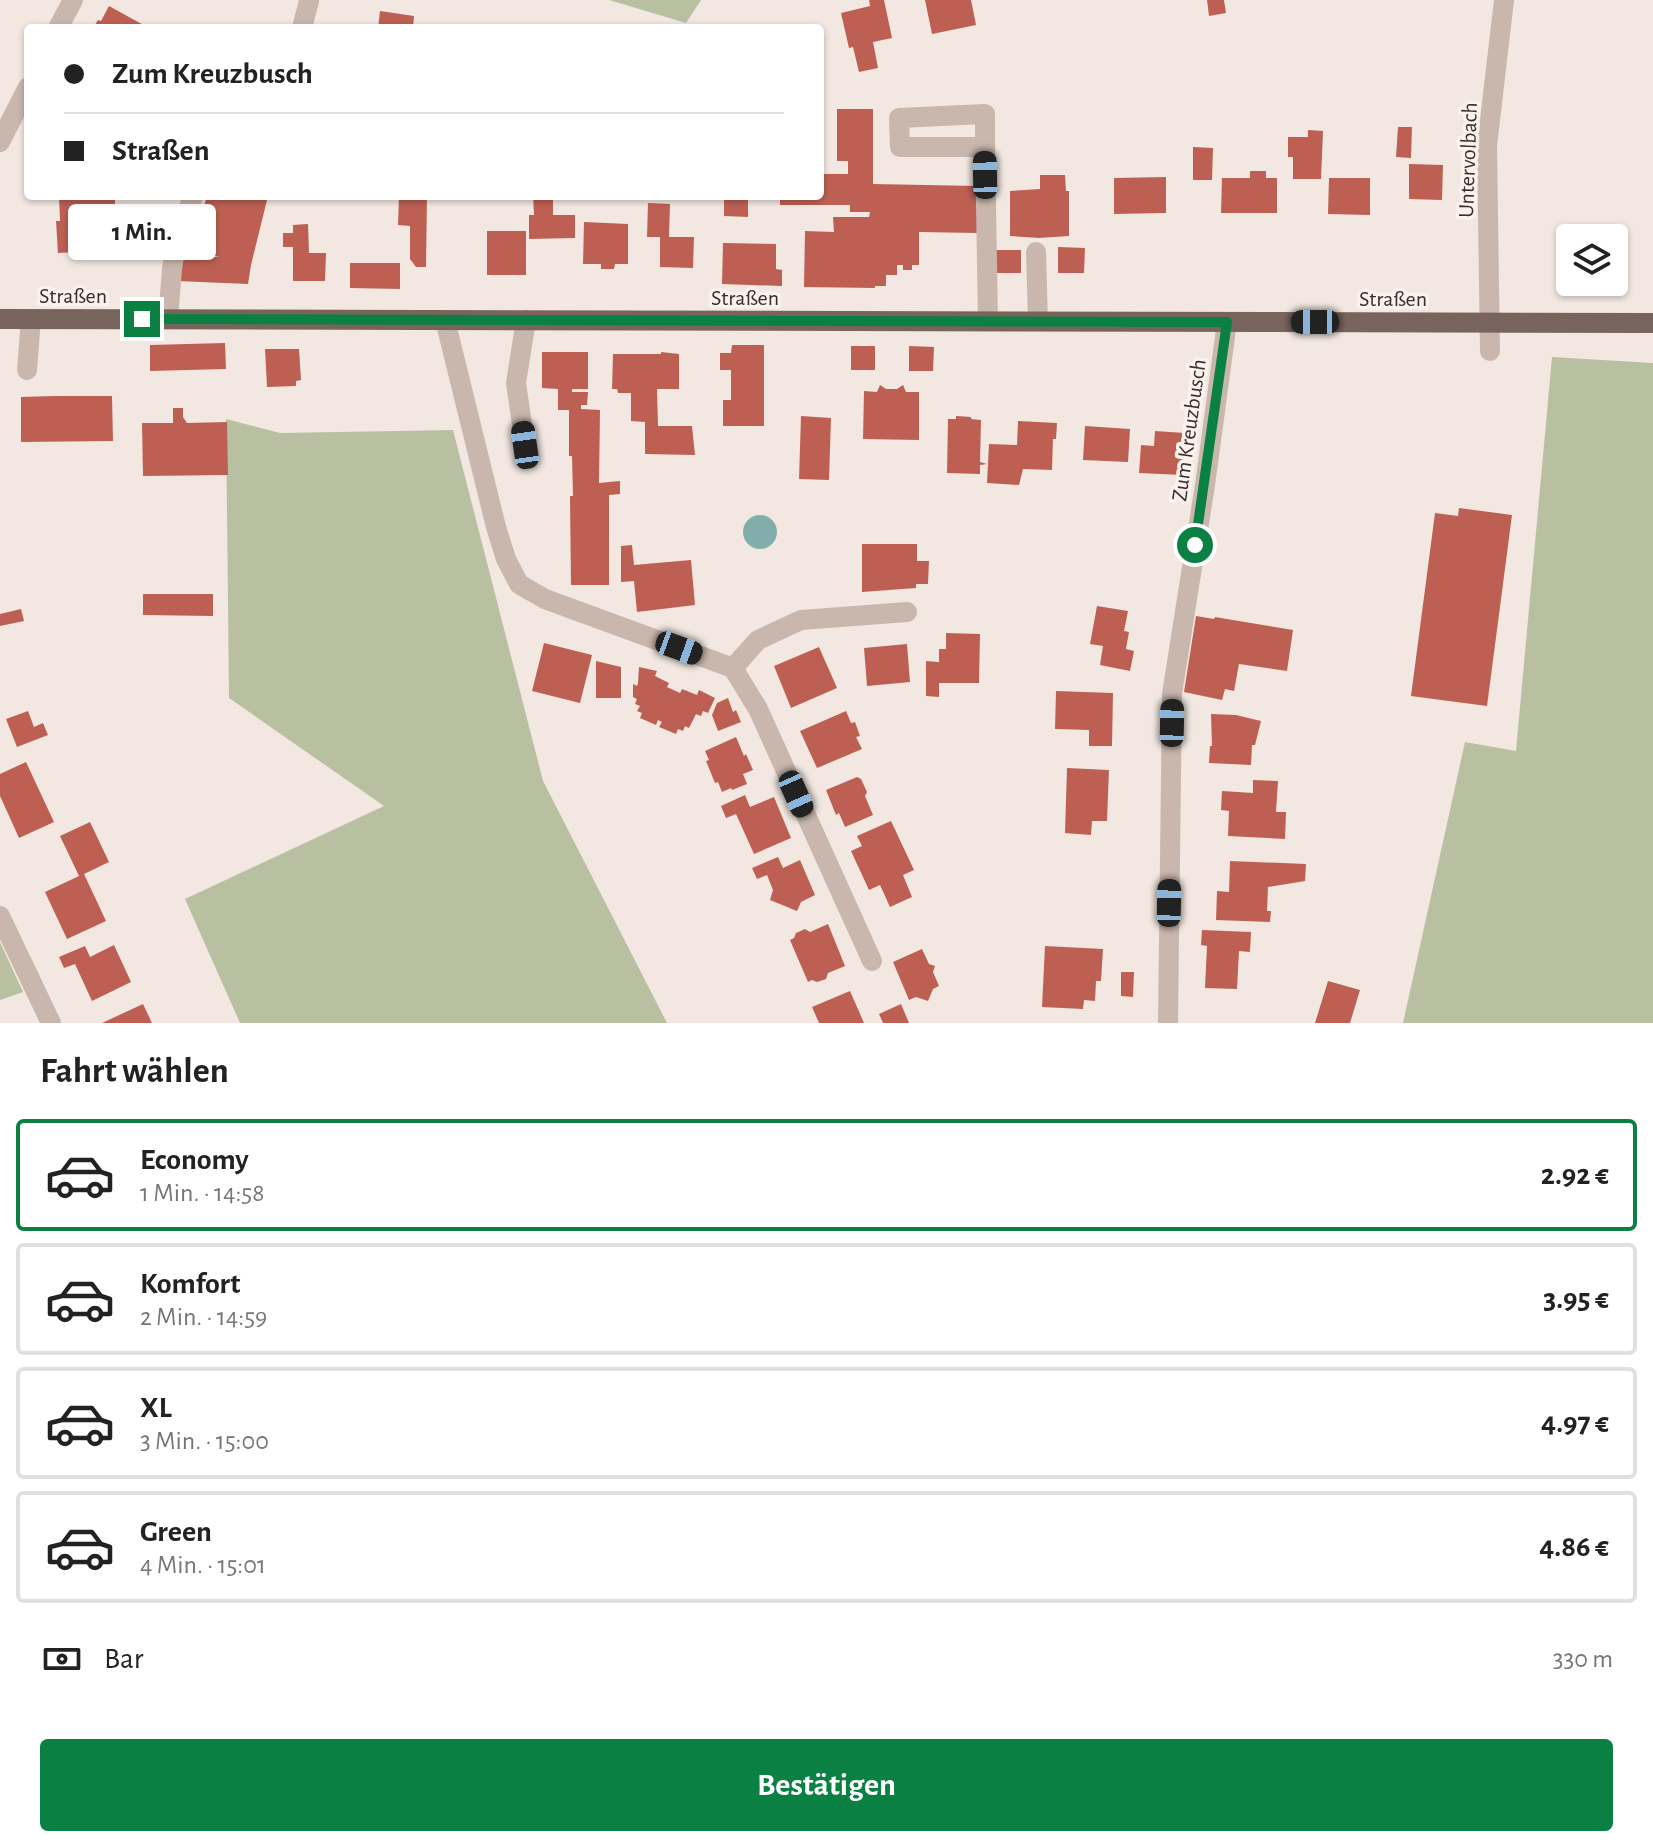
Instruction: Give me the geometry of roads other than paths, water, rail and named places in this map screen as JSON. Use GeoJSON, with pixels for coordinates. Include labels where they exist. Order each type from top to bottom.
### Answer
{"type":"FeatureCollection","features":[{"type":"Feature","properties":{"kind":"main road","name":"Straßen"},"geometry":{"type":"LineString","coordinates":[[0,319],[1653,323]]}},
{"type":"Feature","properties":{"kind":"street"},"geometry":{"type":"LineString","coordinates":[[60,24],[73,0]]}},
{"type":"Feature","properties":{"kind":"street","name":"Untervolbach"},"geometry":{"type":"LineString","coordinates":[[1490,351],[1487,146],[1504,0]]}},
{"type":"Feature","properties":{"kind":"street"},"geometry":{"type":"LineString","coordinates":[[303,24],[309,1]]}},
{"type":"Feature","properties":{"kind":"street"},"geometry":{"type":"LineString","coordinates":[[0,142],[24,95]]}},
{"type":"Feature","properties":{"kind":"street"},"geometry":{"type":"LineString","coordinates":[[985,147],[988,321]]}},
{"type":"Feature","properties":{"kind":"street"},"geometry":{"type":"LineString","coordinates":[[168,319],[175,250],[192,200]]}},
{"type":"Feature","properties":{"kind":"street"},"geometry":{"type":"LineString","coordinates":[[1036,252],[1038,321]]}},
{"type":"Feature","properties":{"kind":"street"},"geometry":{"type":"LineString","coordinates":[[27,370],[31,319]]}},
{"type":"Feature","properties":{"kind":"street"},"geometry":{"type":"LineString","coordinates":[[445,320],[496,527],[506,559],[519,584],[545,599],[733,668],[758,709],[872,961]]}},
{"type":"Feature","properties":{"kind":"street"},"geometry":{"type":"LineString","coordinates":[[525,445],[516,383],[526,320]]}},
{"type":"Feature","properties":{"kind":"street","name":"Zum Kreuzbusch"},"geometry":{"type":"LineString","coordinates":[[1168,1023],[1172,694],[1227,322]]}},
{"type":"Feature","properties":{"kind":"street"},"geometry":{"type":"LineString","coordinates":[[733,668],[758,640],[801,620],[907,612]]}},
{"type":"Feature","properties":{"kind":"street"},"geometry":{"type":"LineString","coordinates":[[0,916],[51,1023]]}},
{"type":"Feature","properties":{"kind":"water"},"geometry":{"type":"Polygon","coordinates":[[[760,515],[772,520],[777,532],[772,544],[760,549],[748,544],[743,532],[748,520],[760,515]]]}}]}
